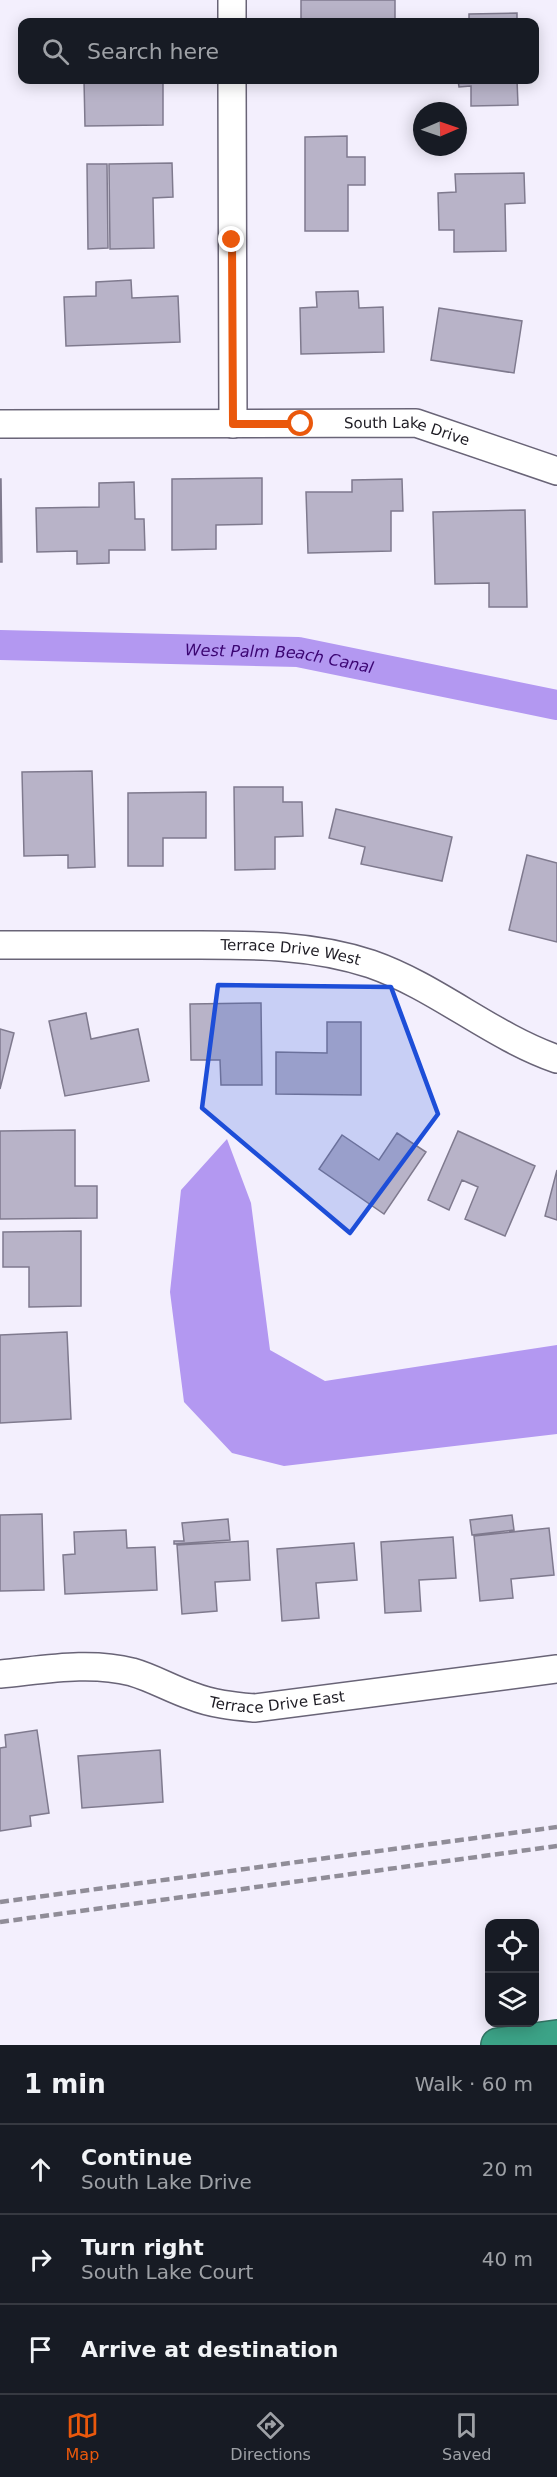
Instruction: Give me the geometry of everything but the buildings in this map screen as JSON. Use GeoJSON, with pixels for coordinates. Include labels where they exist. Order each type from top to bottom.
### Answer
{"type":"FeatureCollection","features":[{"type":"Feature","properties":{"kind":"highway"},"geometry":{"type":"LineString","coordinates":[[498,2045],[557,2037]]}},
{"type":"Feature","properties":{"kind":"street"},"geometry":{"type":"LineString","coordinates":[[232,0],[232,18]]}},
{"type":"Feature","properties":{"kind":"street"},"geometry":{"type":"LineString","coordinates":[[232,84],[233,424]]}},
{"type":"Feature","properties":{"kind":"street","name":"South Lake Drive"},"geometry":{"type":"LineString","coordinates":[[0,424],[416,423],[557,471]]}},
{"type":"Feature","properties":{"kind":"street","name":"Terrace Drive West"},"geometry":{"type":"LineString","coordinates":[[0,945],[275,945],[324,952],[371,964],[416,984],[497,1033],[557,1059]]}},
{"type":"Feature","properties":{"kind":"street","name":"Terrace Drive East"},"geometry":{"type":"LineString","coordinates":[[0,1674],[87,1667],[109,1668],[151,1678],[191,1696],[212,1702],[254,1708],[557,1669]]}},
{"type":"Feature","properties":{"kind":"highlighted area"},"geometry":{"type":"Polygon","coordinates":[[[218,985],[391,987],[438,1114],[350,1233],[202,1108],[218,985]]]}},
{"type":"Feature","properties":{"kind":"shaded area"},"geometry":{"type":"Polygon","coordinates":[[[227,1139],[251,1203],[270,1350],[325,1381],[557,1345],[557,1434],[284,1466],[232,1453],[184,1402],[170,1292],[181,1190],[227,1139]]]}},
{"type":"Feature","properties":{"kind":"waterway","name":"West Palm Beach Canal"},"geometry":{"type":"LineString","coordinates":[[0,645],[298,652],[557,705]]}},
{"type":"Feature","properties":{"kind":"railway"},"geometry":{"type":"LineString","coordinates":[[0,1902],[557,1827]]}},
{"type":"Feature","properties":{"kind":"railway"},"geometry":{"type":"LineString","coordinates":[[0,1922],[557,1846]]}},
{"type":"Feature","properties":{"kind":"route"},"geometry":{"type":"LineString","coordinates":[[232,240],[233,424],[301,424]]}}]}
